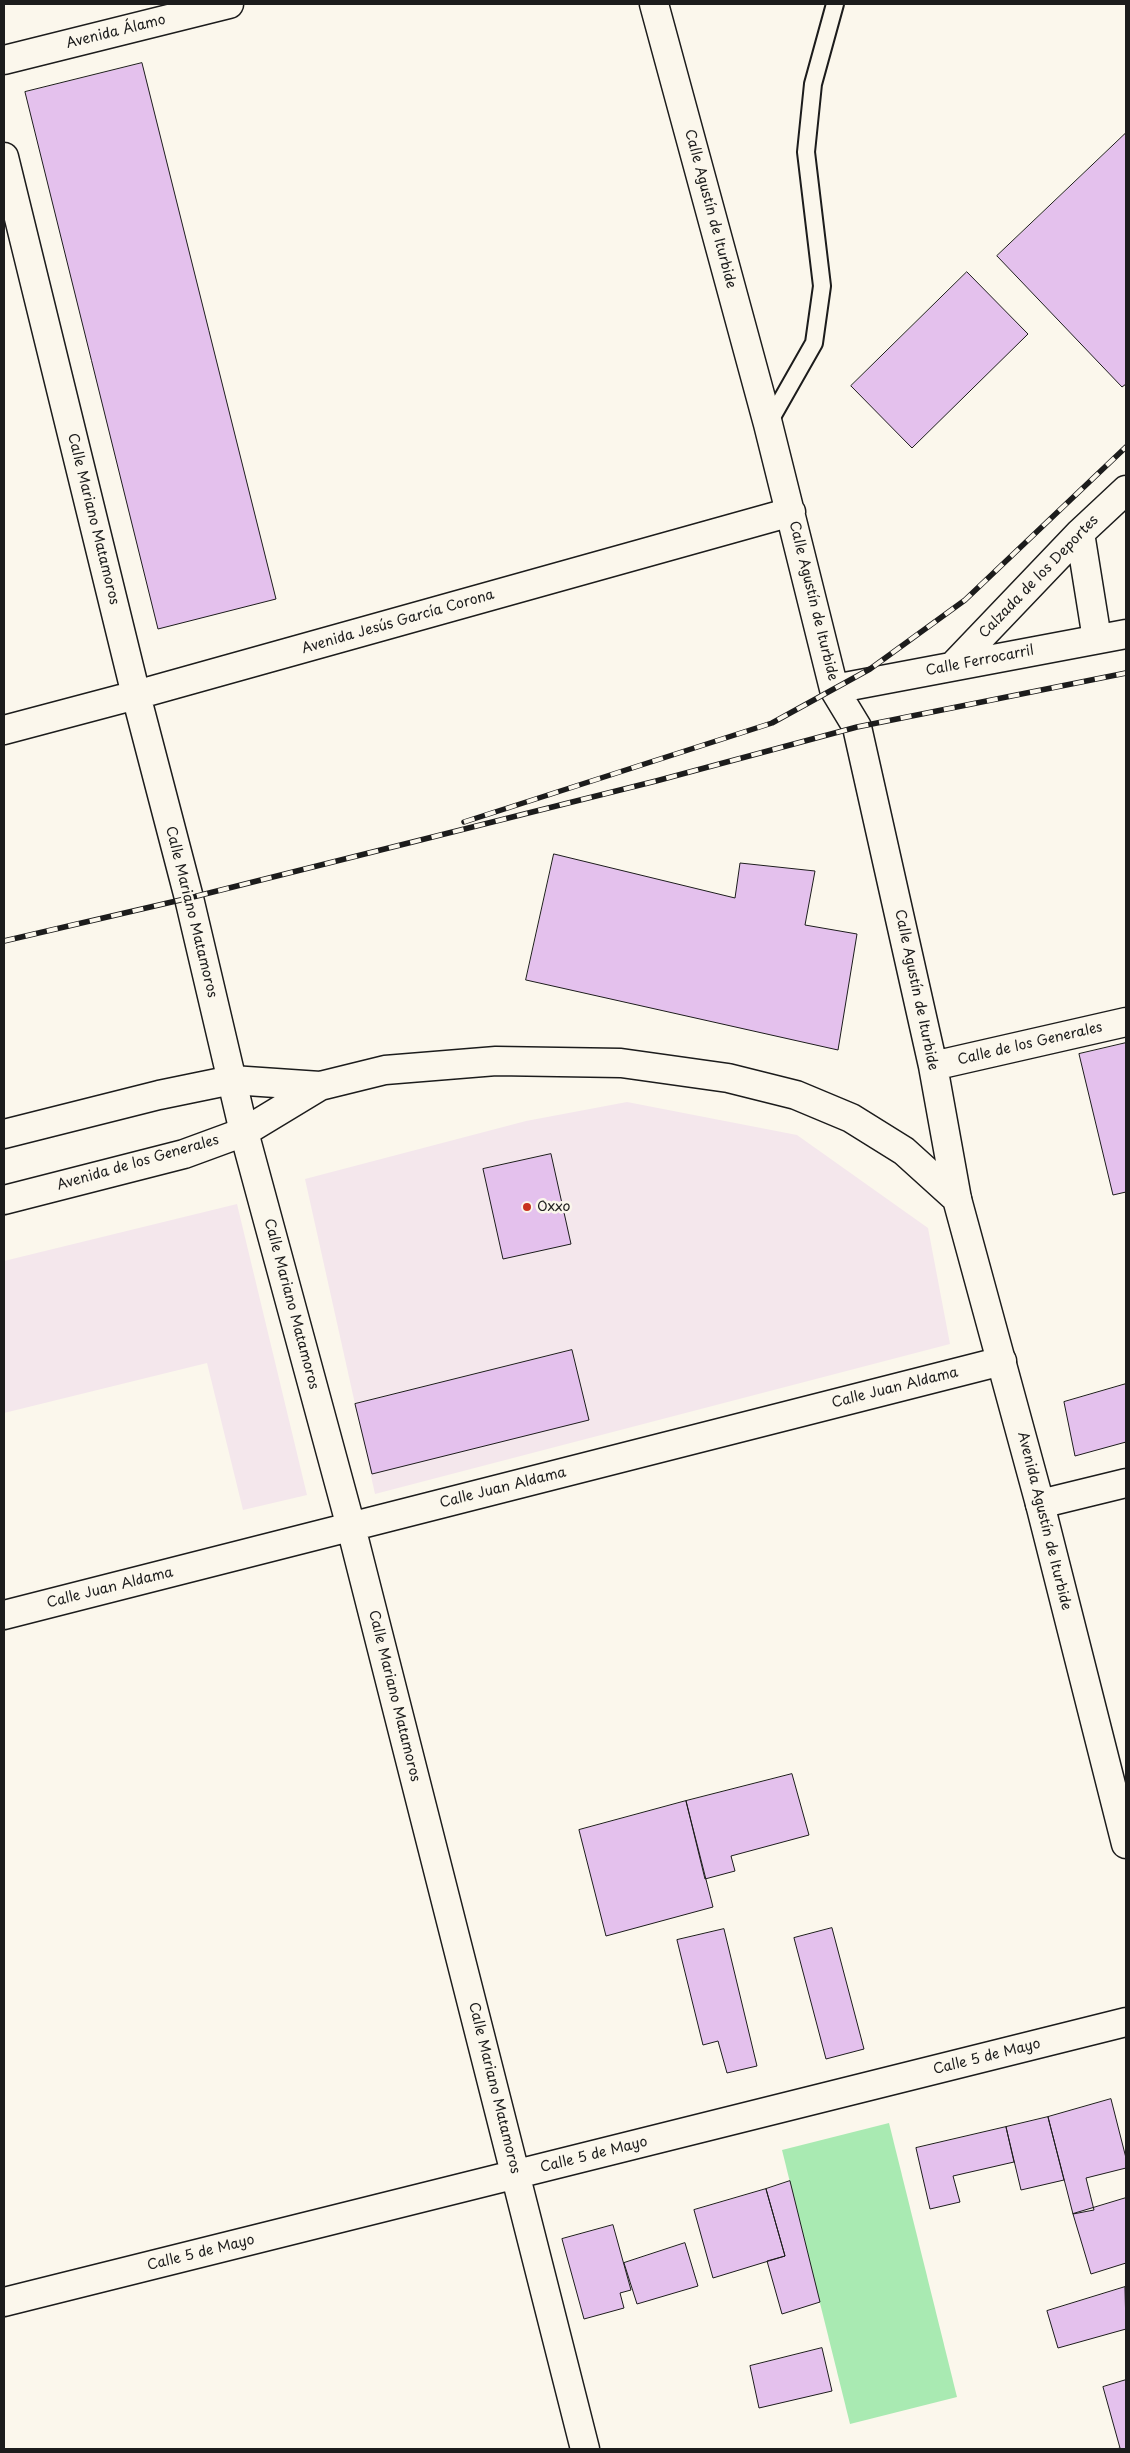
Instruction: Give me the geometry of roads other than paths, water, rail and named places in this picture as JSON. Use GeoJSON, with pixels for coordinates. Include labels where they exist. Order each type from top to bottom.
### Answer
{"type":"FeatureCollection","features":[{"type":"Feature","properties":{"kind":"street","name":"Avenida Álamo"},"geometry":{"type":"LineString","coordinates":[[4,60],[229,4]]}},
{"type":"Feature","properties":{"kind":"street","name":"Calle Agustín de Iturbide"},"geometry":{"type":"LineString","coordinates":[[654,4],[768,424],[834,689],[857,727],[933,1066],[957,1199]]}},
{"type":"Feature","properties":{"kind":"street","name":"Calle Mariano Matamoros"},"geometry":{"type":"LineString","coordinates":[[4,157],[136,695],[189,898],[244,1132],[351,1526],[585,2449]]}},
{"type":"Feature","properties":{"kind":"street","name":"Calzada de los Deportes"},"geometry":{"type":"LineString","coordinates":[[953,666],[1080,533],[1126,490]]}},
{"type":"Feature","properties":{"kind":"street","name":"Avenida Jesús García Corona"},"geometry":{"type":"LineString","coordinates":[[4,730],[136,695],[791,512]]}},
{"type":"Feature","properties":{"kind":"street"},"geometry":{"type":"LineString","coordinates":[[1080,533],[1097,639]]}},
{"type":"Feature","properties":{"kind":"street","name":"Calle Ferrocarril"},"geometry":{"type":"LineString","coordinates":[[834,689],[1126,634]]}},
{"type":"Feature","properties":{"kind":"street","name":"Calle de los Generales"},"geometry":{"type":"LineString","coordinates":[[933,1066],[1126,1022]]}},
{"type":"Feature","properties":{"kind":"street","name":"Avenida de los Generales"},"geometry":{"type":"LineString","coordinates":[[4,1200],[184,1154],[244,1132],[320,1086],[385,1070],[496,1061],[622,1063],[728,1078],[796,1094],[851,1118],[904,1150],[957,1199]]}},
{"type":"Feature","properties":{"kind":"street","name":"Avenida de los Generales"},"geometry":{"type":"LineString","coordinates":[[4,1134],[159,1094],[232,1080],[320,1086]]}},
{"type":"Feature","properties":{"kind":"street","name":"Avenida Agustín de Iturbide"},"geometry":{"type":"LineString","coordinates":[[957,1199],[1040,1504],[1126,1844]]}},
{"type":"Feature","properties":{"kind":"street","name":"Calle Juan Aldama"},"geometry":{"type":"LineString","coordinates":[[4,1615],[1002,1361]]}},
{"type":"Feature","properties":{"kind":"street"},"geometry":{"type":"LineString","coordinates":[[1040,1504],[1126,1483]]}},
{"type":"Feature","properties":{"kind":"street","name":"Calle 5 de Mayo"},"geometry":{"type":"LineString","coordinates":[[4,2302],[1126,2022]]}},
{"type":"Feature","properties":{"kind":"lane"},"geometry":{"type":"LineString","coordinates":[[768,424],[814,343],[822,286],[806,152],[813,84],[835,4]]}},
{"type":"Feature","properties":{"kind":"railway"},"geometry":{"type":"LineString","coordinates":[[464,822],[772,723],[870,669],[965,600],[1126,447]]}},
{"type":"Feature","properties":{"kind":"railway"},"geometry":{"type":"LineString","coordinates":[[4,941],[189,898],[656,781],[857,727],[1126,673]]}},
{"type":"Feature","properties":{"kind":"place","name":"Oxxo"},"geometry":{"type":"Point","coordinates":[527,1207]}}]}
